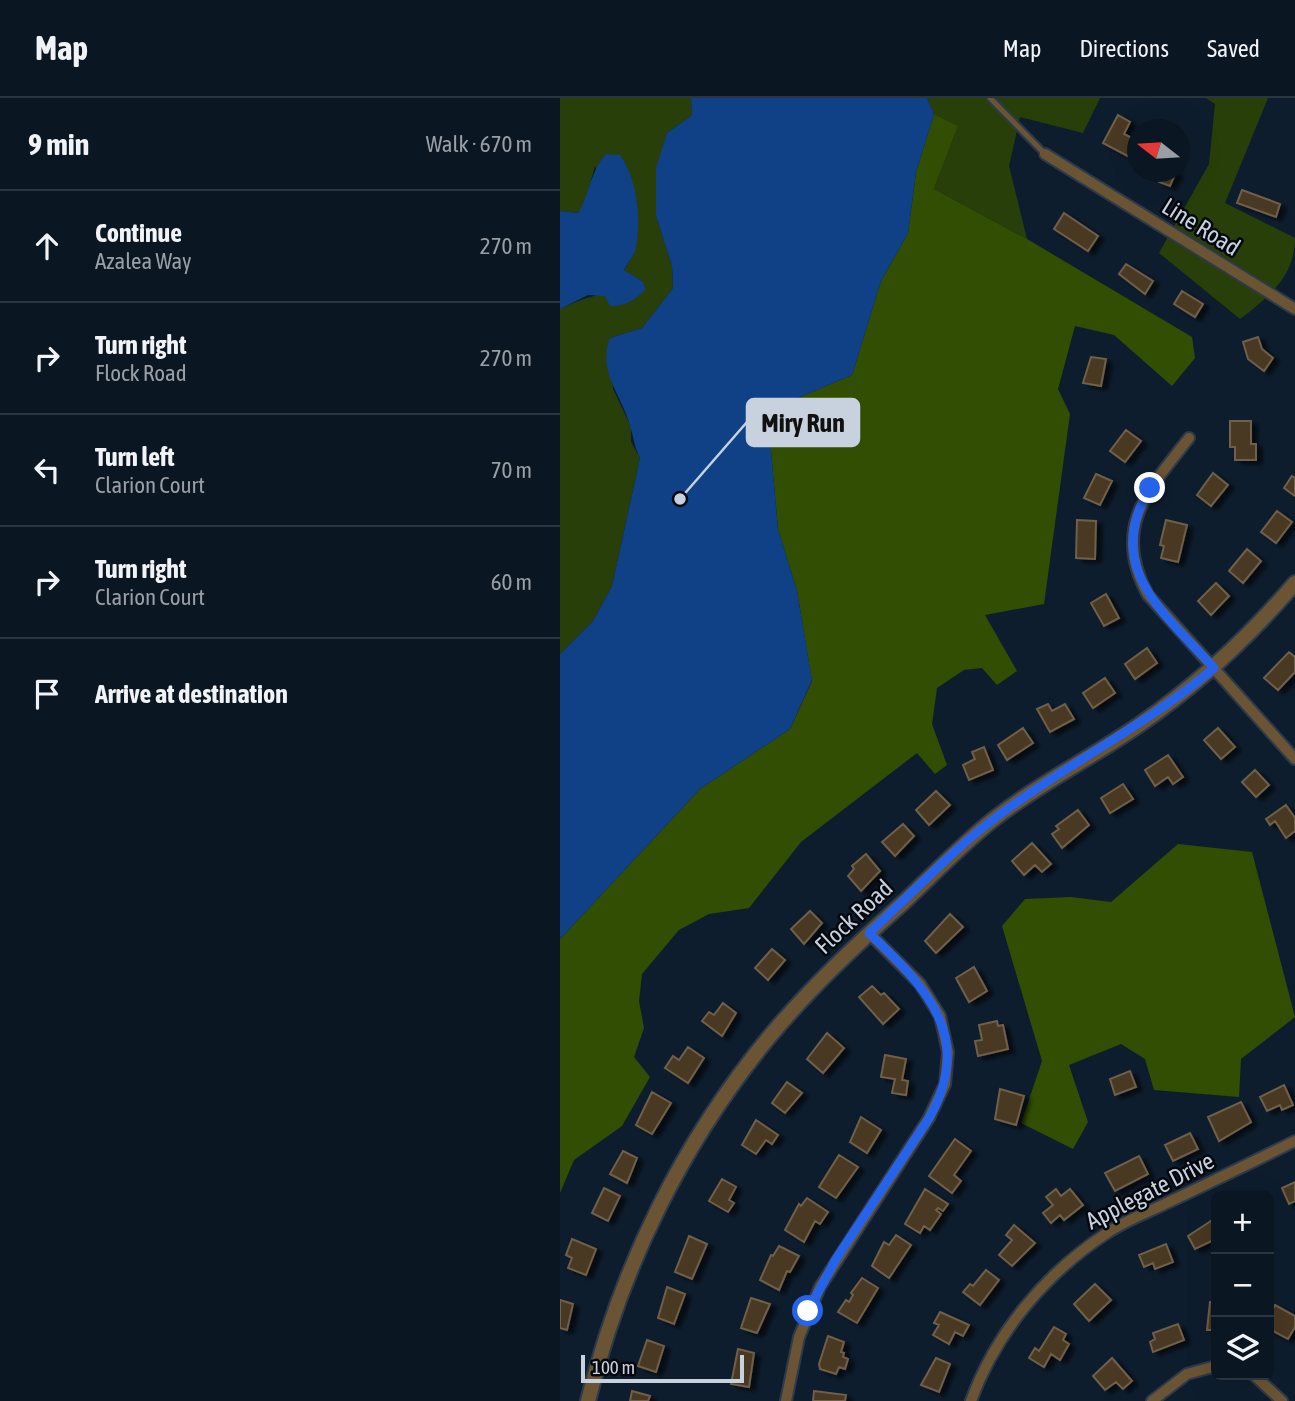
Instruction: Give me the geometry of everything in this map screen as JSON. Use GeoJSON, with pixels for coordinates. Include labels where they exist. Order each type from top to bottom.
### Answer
{"type":"FeatureCollection","features":[{"type":"Feature","properties":{"kind":"street","name":"Line Road"},"geometry":{"type":"LineString","coordinates":[[1045,154],[1295,309]]}},
{"type":"Feature","properties":{"kind":"street"},"geometry":{"type":"LineString","coordinates":[[1189,438],[1141,502],[1135,517],[1132,549],[1140,581],[1148,595],[1295,759]]}},
{"type":"Feature","properties":{"kind":"street","name":"Flock Road"},"geometry":{"type":"LineString","coordinates":[[588,1401],[607,1333],[632,1266],[683,1162],[710,1117],[770,1036],[827,973],[993,819],[1052,778],[1138,726],[1214,668],[1295,583]]}},
{"type":"Feature","properties":{"kind":"street"},"geometry":{"type":"LineString","coordinates":[[786,1401],[799,1336],[820,1287],[929,1118],[945,1084],[948,1052],[940,1016],[920,984],[869,933]]}},
{"type":"Feature","properties":{"kind":"street","name":"Applegate Drive"},"geometry":{"type":"LineString","coordinates":[[971,1401],[985,1369],[1014,1322],[1053,1276],[1081,1251],[1109,1231],[1295,1141]]}},
{"type":"Feature","properties":{"kind":"street"},"geometry":{"type":"LineString","coordinates":[[1152,1401],[1187,1374],[1211,1367]]}},
{"type":"Feature","properties":{"kind":"street"},"geometry":{"type":"LineString","coordinates":[[1259,1380],[1282,1401]]}},
{"type":"Feature","properties":{"kind":"lane","name":"Line Road"},"geometry":{"type":"LineString","coordinates":[[990,98],[1045,154]]}},
{"type":"Feature","properties":{"kind":"green space"},"geometry":{"type":"Polygon","coordinates":[[[560,98],[691,98],[692,115],[667,133],[656,216],[672,266],[673,288],[642,328],[610,338],[613,389],[631,427],[631,442],[640,458],[612,586],[593,621],[560,654],[560,309],[642,281],[624,270],[634,253],[595,166],[585,202],[578,213],[560,211],[560,98]]]}},
{"type":"Feature","properties":{"kind":"green space"},"geometry":{"type":"Polygon","coordinates":[[[927,98],[1100,98],[1083,133],[1020,117],[1009,166],[1027,239],[934,189],[958,126],[934,114],[927,98]]]}},
{"type":"Feature","properties":{"kind":"green space"},"geometry":{"type":"Polygon","coordinates":[[[1206,98],[1268,98],[1225,203],[1295,238],[1294,252],[1285,275],[1270,294],[1240,319],[1159,253],[1209,164],[1215,104],[1206,98]]]}},
{"type":"Feature","properties":{"kind":"green space"},"geometry":{"type":"Polygon","coordinates":[[[934,114],[958,126],[934,189],[1027,239],[1192,337],[1195,358],[1172,386],[1114,335],[1075,326],[1058,389],[1070,414],[1044,604],[985,615],[1017,671],[997,685],[982,668],[964,670],[937,688],[932,724],[947,765],[935,774],[917,753],[801,842],[749,908],[709,914],[679,930],[642,974],[639,1001],[644,1028],[634,1057],[650,1077],[622,1126],[574,1160],[560,1193],[560,939],[700,789],[790,729],[812,681],[797,591],[778,529],[769,429],[774,408],[852,375],[881,281],[908,233],[916,172],[934,114]]]}},
{"type":"Feature","properties":{"kind":"green space"},"geometry":{"type":"Polygon","coordinates":[[[1178,844],[1252,852],[1295,1017],[1241,1059],[1239,1097],[1154,1090],[1145,1059],[1121,1044],[1069,1065],[1088,1122],[1073,1149],[1021,1123],[1042,1061],[1002,926],[1025,899],[1071,897],[1111,902],[1178,844]]]}},
{"type":"Feature","properties":{"kind":"water"},"geometry":{"type":"Polygon","coordinates":[[[691,98],[927,98],[934,114],[916,172],[908,233],[881,281],[852,375],[774,408],[769,429],[778,529],[797,591],[812,680],[790,729],[700,789],[560,939],[560,654],[593,621],[612,586],[640,458],[626,414],[612,383],[607,351],[610,338],[642,328],[673,288],[672,266],[656,216],[656,168],[667,133],[692,115],[691,98]]]}},
{"type":"Feature","properties":{"kind":"water"},"geometry":{"type":"Polygon","coordinates":[[[606,154],[620,155],[635,189],[637,240],[635,251],[624,270],[642,281],[646,289],[626,304],[610,306],[605,296],[588,295],[560,309],[560,211],[578,213],[597,168],[606,154]]]}},
{"type":"Feature","properties":{"kind":"building"},"geometry":{"type":"Polygon","coordinates":[[[1118,115],[1127,120],[1124,134],[1127,136],[1127,156],[1103,143],[1118,115]]]}},
{"type":"Feature","properties":{"kind":"building"},"geometry":{"type":"Polygon","coordinates":[[[1242,190],[1280,204],[1276,217],[1237,203],[1242,190]]]}},
{"type":"Feature","properties":{"kind":"building"},"geometry":{"type":"Polygon","coordinates":[[[1064,213],[1098,236],[1088,251],[1054,229],[1064,213]]]}},
{"type":"Feature","properties":{"kind":"building"},"geometry":{"type":"Polygon","coordinates":[[[1126,264],[1153,281],[1145,294],[1119,274],[1126,264]]]}},
{"type":"Feature","properties":{"kind":"building"},"geometry":{"type":"Polygon","coordinates":[[[1182,291],[1203,304],[1195,317],[1174,304],[1182,291]]]}},
{"type":"Feature","properties":{"kind":"building"},"geometry":{"type":"Polygon","coordinates":[[[1258,337],[1262,349],[1273,358],[1264,371],[1248,359],[1243,342],[1258,337]]]}},
{"type":"Feature","properties":{"kind":"building"},"geometry":{"type":"Polygon","coordinates":[[[1091,357],[1106,359],[1101,386],[1083,383],[1091,357]]]}},
{"type":"Feature","properties":{"kind":"building"},"geometry":{"type":"Polygon","coordinates":[[[1230,421],[1251,421],[1251,444],[1256,444],[1256,460],[1235,460],[1235,447],[1230,447],[1230,421]]]}},
{"type":"Feature","properties":{"kind":"building"},"geometry":{"type":"Polygon","coordinates":[[[1126,430],[1141,441],[1125,462],[1110,451],[1126,430]]]}},
{"type":"Feature","properties":{"kind":"building"},"geometry":{"type":"Polygon","coordinates":[[[1213,473],[1228,485],[1211,506],[1197,495],[1213,473]]]}},
{"type":"Feature","properties":{"kind":"building"},"geometry":{"type":"Polygon","coordinates":[[[1096,474],[1112,481],[1100,505],[1084,498],[1096,474]]]}},
{"type":"Feature","properties":{"kind":"building"},"geometry":{"type":"Polygon","coordinates":[[[1292,476],[1295,478],[1295,496],[1284,488],[1292,476]]]}},
{"type":"Feature","properties":{"kind":"building"},"geometry":{"type":"Polygon","coordinates":[[[1277,511],[1292,522],[1276,543],[1261,532],[1277,511]]]}},
{"type":"Feature","properties":{"kind":"building"},"geometry":{"type":"Polygon","coordinates":[[[1077,520],[1096,521],[1095,559],[1076,558],[1077,520]]]}},
{"type":"Feature","properties":{"kind":"building"},"geometry":{"type":"Polygon","coordinates":[[[1166,520],[1187,525],[1178,562],[1161,558],[1164,546],[1160,545],[1166,520]]]}},
{"type":"Feature","properties":{"kind":"building"},"geometry":{"type":"Polygon","coordinates":[[[1247,549],[1261,561],[1243,583],[1229,571],[1247,549]]]}},
{"type":"Feature","properties":{"kind":"building"},"geometry":{"type":"Polygon","coordinates":[[[1216,583],[1229,596],[1211,615],[1198,601],[1216,583]]]}},
{"type":"Feature","properties":{"kind":"building"},"geometry":{"type":"Polygon","coordinates":[[[1106,594],[1119,618],[1104,626],[1091,603],[1106,594]]]}},
{"type":"Feature","properties":{"kind":"building"},"geometry":{"type":"Polygon","coordinates":[[[1147,648],[1157,663],[1135,679],[1125,664],[1147,648]]]}},
{"type":"Feature","properties":{"kind":"building"},"geometry":{"type":"Polygon","coordinates":[[[1289,652],[1295,657],[1295,672],[1278,690],[1264,678],[1289,652]]]}},
{"type":"Feature","properties":{"kind":"building"},"geometry":{"type":"Polygon","coordinates":[[[1105,678],[1115,693],[1093,708],[1083,693],[1105,678]]]}},
{"type":"Feature","properties":{"kind":"building"},"geometry":{"type":"Polygon","coordinates":[[[1048,704],[1052,711],[1065,704],[1074,719],[1050,732],[1037,709],[1048,704]]]}},
{"type":"Feature","properties":{"kind":"building"},"geometry":{"type":"Polygon","coordinates":[[[1023,728],[1033,743],[1007,760],[998,745],[1023,728]]]}},
{"type":"Feature","properties":{"kind":"building"},"geometry":{"type":"Polygon","coordinates":[[[1218,728],[1235,747],[1221,759],[1204,740],[1218,728]]]}},
{"type":"Feature","properties":{"kind":"building"},"geometry":{"type":"Polygon","coordinates":[[[984,747],[993,770],[969,780],[963,765],[975,759],[972,752],[984,747]]]}},
{"type":"Feature","properties":{"kind":"building"},"geometry":{"type":"Polygon","coordinates":[[[1168,755],[1183,777],[1173,784],[1168,777],[1155,786],[1145,770],[1168,755]]]}},
{"type":"Feature","properties":{"kind":"building"},"geometry":{"type":"Polygon","coordinates":[[[1255,770],[1269,785],[1256,797],[1242,782],[1255,770]]]}},
{"type":"Feature","properties":{"kind":"building"},"geometry":{"type":"Polygon","coordinates":[[[1123,784],[1133,799],[1110,813],[1101,798],[1123,784]]]}},
{"type":"Feature","properties":{"kind":"building"},"geometry":{"type":"Polygon","coordinates":[[[936,791],[950,805],[929,825],[916,810],[936,791]]]}},
{"type":"Feature","properties":{"kind":"building"},"geometry":{"type":"Polygon","coordinates":[[[1286,805],[1295,818],[1295,831],[1286,838],[1275,821],[1270,825],[1266,819],[1286,805]]]}},
{"type":"Feature","properties":{"kind":"building"},"geometry":{"type":"Polygon","coordinates":[[[1078,810],[1089,825],[1062,848],[1052,834],[1059,829],[1056,826],[1078,810]]]}},
{"type":"Feature","properties":{"kind":"building"},"geometry":{"type":"Polygon","coordinates":[[[903,824],[914,836],[895,856],[882,842],[903,824]]]}},
{"type":"Feature","properties":{"kind":"building"},"geometry":{"type":"Polygon","coordinates":[[[1032,843],[1051,864],[1042,872],[1035,865],[1024,875],[1012,861],[1032,843]]]}},
{"type":"Feature","properties":{"kind":"building"},"geometry":{"type":"Polygon","coordinates":[[[866,854],[880,871],[861,891],[848,876],[854,869],[852,866],[866,854]]]}},
{"type":"Feature","properties":{"kind":"building"},"geometry":{"type":"Polygon","coordinates":[[[810,911],[822,923],[804,944],[791,929],[810,911]]]}},
{"type":"Feature","properties":{"kind":"building"},"geometry":{"type":"Polygon","coordinates":[[[950,914],[963,927],[936,953],[925,941],[950,914]]]}},
{"type":"Feature","properties":{"kind":"building"},"geometry":{"type":"Polygon","coordinates":[[[772,949],[785,960],[768,980],[755,968],[772,949]]]}},
{"type":"Feature","properties":{"kind":"building"},"geometry":{"type":"Polygon","coordinates":[[[974,967],[987,991],[969,1002],[956,978],[974,967]]]}},
{"type":"Feature","properties":{"kind":"building"},"geometry":{"type":"Polygon","coordinates":[[[872,986],[881,995],[884,993],[899,1009],[883,1024],[859,997],[872,986]]]}},
{"type":"Feature","properties":{"kind":"building"},"geometry":{"type":"Polygon","coordinates":[[[723,1003],[736,1013],[722,1036],[702,1021],[709,1012],[714,1015],[723,1003]]]}},
{"type":"Feature","properties":{"kind":"building"},"geometry":{"type":"Polygon","coordinates":[[[997,1021],[998,1026],[1003,1025],[1008,1049],[978,1056],[975,1041],[982,1040],[979,1025],[997,1021]]]}},
{"type":"Feature","properties":{"kind":"building"},"geometry":{"type":"Polygon","coordinates":[[[827,1033],[844,1048],[823,1073],[807,1059],[827,1033]]]}},
{"type":"Feature","properties":{"kind":"building"},"geometry":{"type":"Polygon","coordinates":[[[688,1047],[704,1058],[688,1083],[665,1068],[673,1056],[679,1060],[688,1047]]]}},
{"type":"Feature","properties":{"kind":"building"},"geometry":{"type":"Polygon","coordinates":[[[885,1055],[906,1059],[902,1080],[908,1081],[906,1095],[892,1093],[895,1079],[881,1077],[885,1055]]]}},
{"type":"Feature","properties":{"kind":"building"},"geometry":{"type":"Polygon","coordinates":[[[1130,1071],[1136,1087],[1115,1095],[1110,1079],[1130,1071]]]}},
{"type":"Feature","properties":{"kind":"building"},"geometry":{"type":"Polygon","coordinates":[[[787,1082],[802,1093],[785,1113],[772,1103],[787,1082]]]}},
{"type":"Feature","properties":{"kind":"building"},"geometry":{"type":"Polygon","coordinates":[[[1284,1085],[1293,1105],[1282,1110],[1280,1105],[1267,1111],[1260,1097],[1284,1085]]]}},
{"type":"Feature","properties":{"kind":"building"},"geometry":{"type":"Polygon","coordinates":[[[1000,1089],[1024,1096],[1016,1125],[995,1119],[1000,1089]]]}},
{"type":"Feature","properties":{"kind":"building"},"geometry":{"type":"Polygon","coordinates":[[[652,1092],[671,1103],[652,1134],[636,1125],[652,1092]]]}},
{"type":"Feature","properties":{"kind":"building"},"geometry":{"type":"Polygon","coordinates":[[[1241,1102],[1251,1122],[1219,1141],[1208,1117],[1241,1102]]]}},
{"type":"Feature","properties":{"kind":"building"},"geometry":{"type":"Polygon","coordinates":[[[861,1117],[881,1130],[867,1153],[850,1142],[861,1117]]]}},
{"type":"Feature","properties":{"kind":"building"},"geometry":{"type":"Polygon","coordinates":[[[756,1120],[778,1135],[772,1144],[766,1140],[756,1154],[742,1145],[756,1120]]]}},
{"type":"Feature","properties":{"kind":"building"},"geometry":{"type":"Polygon","coordinates":[[[1190,1133],[1198,1149],[1173,1161],[1165,1145],[1190,1133]]]}},
{"type":"Feature","properties":{"kind":"building"},"geometry":{"type":"Polygon","coordinates":[[[955,1139],[971,1151],[954,1175],[961,1181],[952,1193],[929,1176],[955,1139]]]}},
{"type":"Feature","properties":{"kind":"building"},"geometry":{"type":"Polygon","coordinates":[[[623,1151],[637,1158],[627,1183],[610,1174],[623,1151]]]}},
{"type":"Feature","properties":{"kind":"building"},"geometry":{"type":"Polygon","coordinates":[[[839,1155],[858,1167],[836,1198],[819,1187],[839,1155]]]}},
{"type":"Feature","properties":{"kind":"building"},"geometry":{"type":"Polygon","coordinates":[[[1139,1156],[1148,1174],[1115,1191],[1105,1173],[1139,1156]]]}},
{"type":"Feature","properties":{"kind":"building"},"geometry":{"type":"Polygon","coordinates":[[[722,1179],[736,1187],[729,1200],[734,1203],[728,1212],[709,1201],[722,1179]]]}},
{"type":"Feature","properties":{"kind":"building"},"geometry":{"type":"Polygon","coordinates":[[[1295,1182],[1295,1201],[1289,1204],[1282,1188],[1295,1182]]]}},
{"type":"Feature","properties":{"kind":"building"},"geometry":{"type":"Polygon","coordinates":[[[604,1188],[620,1196],[608,1221],[592,1213],[604,1188]]]}},
{"type":"Feature","properties":{"kind":"building"},"geometry":{"type":"Polygon","coordinates":[[[925,1189],[948,1204],[943,1211],[938,1208],[936,1210],[941,1214],[930,1230],[924,1226],[920,1233],[905,1224],[925,1189]]]}},
{"type":"Feature","properties":{"kind":"building"},"geometry":{"type":"Polygon","coordinates":[[[1056,1189],[1061,1196],[1070,1189],[1083,1205],[1064,1220],[1060,1215],[1051,1223],[1043,1213],[1053,1205],[1046,1197],[1056,1189]]]}},
{"type":"Feature","properties":{"kind":"building"},"geometry":{"type":"Polygon","coordinates":[[[807,1198],[828,1212],[820,1224],[815,1221],[804,1242],[785,1230],[799,1204],[801,1206],[807,1198]]]}},
{"type":"Feature","properties":{"kind":"building"},"geometry":{"type":"Polygon","coordinates":[[[1211,1221],[1211,1241],[1195,1249],[1188,1236],[1211,1221]]]}},
{"type":"Feature","properties":{"kind":"building"},"geometry":{"type":"Polygon","coordinates":[[[1014,1225],[1035,1243],[1012,1266],[999,1255],[1012,1240],[1006,1235],[1014,1225]]]}},
{"type":"Feature","properties":{"kind":"building"},"geometry":{"type":"Polygon","coordinates":[[[896,1235],[911,1245],[889,1278],[872,1266],[884,1242],[889,1245],[896,1235]]]}},
{"type":"Feature","properties":{"kind":"building"},"geometry":{"type":"Polygon","coordinates":[[[689,1236],[707,1244],[692,1279],[675,1272],[689,1236]]]}},
{"type":"Feature","properties":{"kind":"building"},"geometry":{"type":"Polygon","coordinates":[[[572,1239],[596,1249],[586,1275],[568,1268],[572,1258],[566,1255],[572,1239]]]}},
{"type":"Feature","properties":{"kind":"building"},"geometry":{"type":"Polygon","coordinates":[[[1166,1244],[1173,1262],[1155,1269],[1153,1263],[1144,1267],[1139,1255],[1166,1244]]]}},
{"type":"Feature","properties":{"kind":"building"},"geometry":{"type":"Polygon","coordinates":[[[779,1246],[799,1256],[790,1272],[787,1271],[779,1290],[760,1280],[771,1255],[773,1256],[779,1246]]]}},
{"type":"Feature","properties":{"kind":"building"},"geometry":{"type":"Polygon","coordinates":[[[986,1270],[999,1280],[980,1305],[963,1292],[970,1284],[973,1286],[986,1270]]]}},
{"type":"Feature","properties":{"kind":"building"},"geometry":{"type":"Polygon","coordinates":[[[862,1278],[878,1288],[857,1323],[838,1312],[846,1300],[849,1302],[853,1295],[851,1293],[862,1278]]]}},
{"type":"Feature","properties":{"kind":"building"},"geometry":{"type":"Polygon","coordinates":[[[1095,1284],[1111,1300],[1089,1321],[1074,1304],[1095,1284]]]}},
{"type":"Feature","properties":{"kind":"building"},"geometry":{"type":"Polygon","coordinates":[[[667,1287],[685,1294],[674,1324],[658,1318],[667,1287]]]}},
{"type":"Feature","properties":{"kind":"building"},"geometry":{"type":"Polygon","coordinates":[[[751,1298],[770,1304],[757,1333],[741,1328],[751,1298]]]}},
{"type":"Feature","properties":{"kind":"building"},"geometry":{"type":"Polygon","coordinates":[[[560,1300],[573,1304],[567,1330],[560,1328],[560,1300]]]}},
{"type":"Feature","properties":{"kind":"building"},"geometry":{"type":"Polygon","coordinates":[[[1210,1302],[1211,1302],[1211,1330],[1207,1330],[1210,1302]]]}},
{"type":"Feature","properties":{"kind":"building"},"geometry":{"type":"Polygon","coordinates":[[[1274,1307],[1295,1316],[1295,1327],[1288,1339],[1274,1332],[1274,1307]]]}},
{"type":"Feature","properties":{"kind":"building"},"geometry":{"type":"Polygon","coordinates":[[[940,1312],[969,1325],[963,1336],[955,1332],[949,1344],[933,1335],[939,1325],[934,1323],[940,1312]]]}},
{"type":"Feature","properties":{"kind":"building"},"geometry":{"type":"Polygon","coordinates":[[[1178,1324],[1184,1340],[1153,1352],[1150,1342],[1155,1339],[1153,1333],[1178,1324]]]}},
{"type":"Feature","properties":{"kind":"building"},"geometry":{"type":"Polygon","coordinates":[[[1054,1327],[1066,1334],[1063,1340],[1069,1344],[1060,1360],[1051,1354],[1044,1367],[1029,1358],[1035,1348],[1039,1351],[1054,1327]]]}},
{"type":"Feature","properties":{"kind":"building"},"geometry":{"type":"Polygon","coordinates":[[[828,1336],[844,1342],[841,1352],[844,1353],[843,1357],[848,1359],[845,1369],[839,1367],[836,1374],[820,1369],[819,1364],[828,1336]]]}},
{"type":"Feature","properties":{"kind":"building"},"geometry":{"type":"Polygon","coordinates":[[[647,1340],[664,1346],[656,1372],[638,1366],[647,1340]]]}},
{"type":"Feature","properties":{"kind":"building"},"geometry":{"type":"Polygon","coordinates":[[[738,1349],[754,1353],[749,1387],[731,1384],[738,1349]]]}},
{"type":"Feature","properties":{"kind":"building"},"geometry":{"type":"Polygon","coordinates":[[[936,1358],[950,1364],[939,1392],[921,1385],[936,1358]]]}},
{"type":"Feature","properties":{"kind":"building"},"geometry":{"type":"Polygon","coordinates":[[[1112,1358],[1132,1381],[1123,1389],[1116,1382],[1105,1390],[1093,1376],[1112,1358]]]}},
{"type":"Feature","properties":{"kind":"building"},"geometry":{"type":"Polygon","coordinates":[[[632,1391],[650,1396],[648,1401],[630,1401],[632,1391]]]}},
{"type":"Feature","properties":{"kind":"building"},"geometry":{"type":"Polygon","coordinates":[[[814,1391],[846,1395],[845,1401],[813,1401],[814,1391]]]}},
{"type":"Feature","properties":{"kind":"place","name":"Miry Run"},"geometry":{"type":"Point","coordinates":[680,499]}},
{"type":"Feature","properties":{"kind":"route"},"geometry":{"type":"LineString","coordinates":[[808,1311],[836,1259],[929,1118],[939,1100],[948,1069],[944,1031],[932,1001],[902,964],[869,933],[993,819],[1052,778],[1138,726],[1214,668],[1148,595],[1140,581],[1132,549],[1132,532],[1141,502],[1150,488]]}}]}
